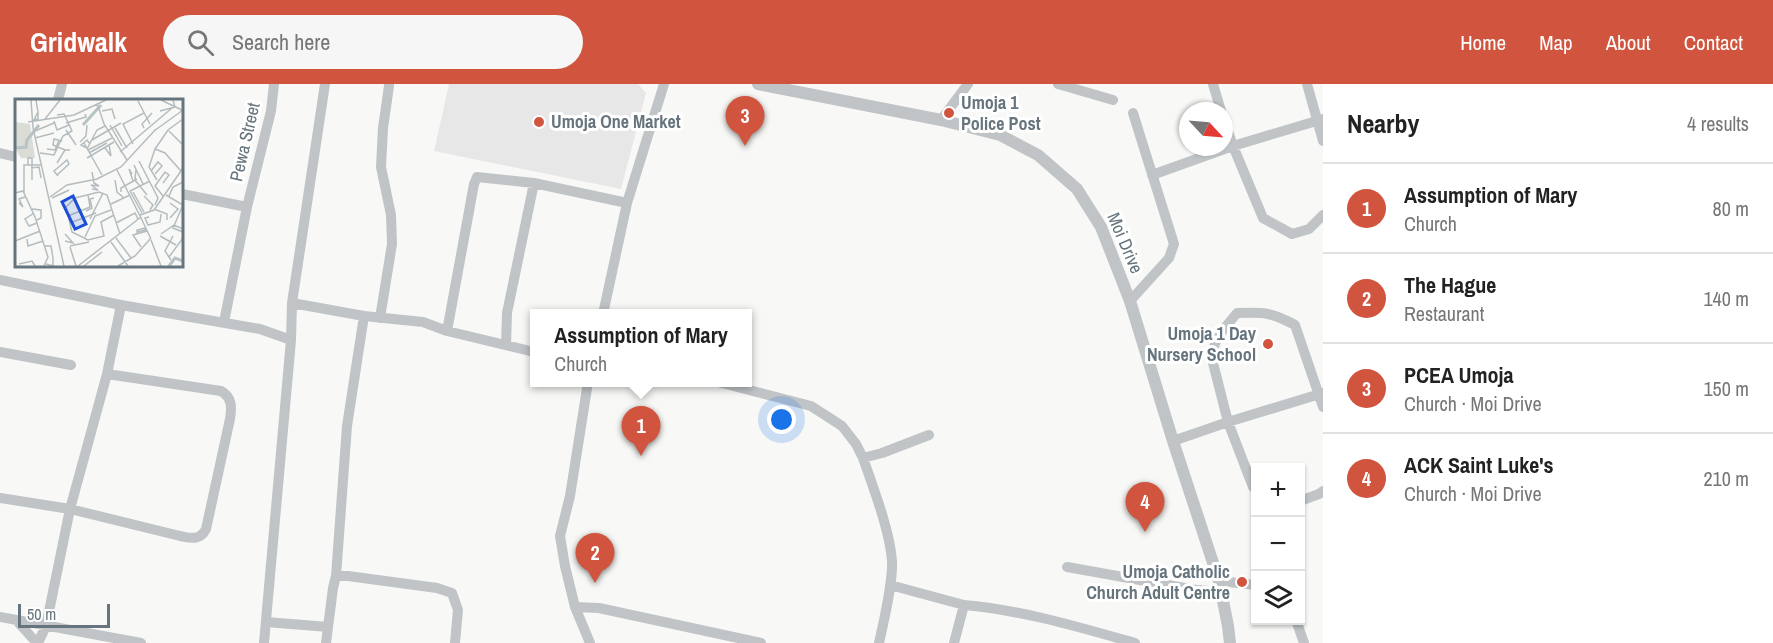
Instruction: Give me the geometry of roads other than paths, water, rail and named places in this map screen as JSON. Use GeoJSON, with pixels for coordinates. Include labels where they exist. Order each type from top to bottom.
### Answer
{"type":"FeatureCollection","features":[{"type":"Feature","properties":{"kind":"street"},"geometry":{"type":"LineString","coordinates":[[58,99],[62,84]]}},
{"type":"Feature","properties":{"kind":"street","name":"Pewa Street"},"geometry":{"type":"LineString","coordinates":[[224,322],[247,207],[271,111],[274,84]]}},
{"type":"Feature","properties":{"kind":"street"},"geometry":{"type":"LineString","coordinates":[[264,643],[291,339],[292,303],[325,84]]}},
{"type":"Feature","properties":{"kind":"street"},"geometry":{"type":"LineString","coordinates":[[604,309],[627,203],[664,84]]}},
{"type":"Feature","properties":{"kind":"street","name":"Moi Drive"},"geometry":{"type":"LineString","coordinates":[[758,84],[790,87],[1000,135],[1038,154],[1077,189],[1101,226],[1130,301],[1220,587],[1230,643]]}},
{"type":"Feature","properties":{"kind":"street"},"geometry":{"type":"LineString","coordinates":[[940,120],[968,84]]}},
{"type":"Feature","properties":{"kind":"street"},"geometry":{"type":"LineString","coordinates":[[1058,84],[1113,100]]}},
{"type":"Feature","properties":{"kind":"street"},"geometry":{"type":"LineString","coordinates":[[1213,84],[1218,102]]}},
{"type":"Feature","properties":{"kind":"street"},"geometry":{"type":"LineString","coordinates":[[1307,84],[1320,120],[1323,141]]}},
{"type":"Feature","properties":{"kind":"street"},"geometry":{"type":"LineString","coordinates":[[380,318],[392,244],[391,215],[381,166],[389,86]]}},
{"type":"Feature","properties":{"kind":"street"},"geometry":{"type":"LineString","coordinates":[[1130,301],[1165,263],[1173,249],[1171,232],[1133,113]]}},
{"type":"Feature","properties":{"kind":"street"},"geometry":{"type":"LineString","coordinates":[[1320,120],[1233,146],[1263,218],[1292,234],[1310,229],[1323,215]]}},
{"type":"Feature","properties":{"kind":"street"},"geometry":{"type":"LineString","coordinates":[[0,153],[15,157]]}},
{"type":"Feature","properties":{"kind":"street"},"geometry":{"type":"LineString","coordinates":[[1152,175],[1205,156]]}},
{"type":"Feature","properties":{"kind":"street"},"geometry":{"type":"LineString","coordinates":[[447,331],[477,177],[534,183],[627,203]]}},
{"type":"Feature","properties":{"kind":"street"},"geometry":{"type":"LineString","coordinates":[[506,345],[507,313],[534,183]]}},
{"type":"Feature","properties":{"kind":"street","name":"Pewa Street"},"geometry":{"type":"LineString","coordinates":[[183,194],[247,207]]}},
{"type":"Feature","properties":{"kind":"street"},"geometry":{"type":"LineString","coordinates":[[0,280],[260,329],[291,339]]}},
{"type":"Feature","properties":{"kind":"street"},"geometry":{"type":"LineString","coordinates":[[292,303],[364,316],[423,322],[447,331],[530,351]]}},
{"type":"Feature","properties":{"kind":"street"},"geometry":{"type":"LineString","coordinates":[[16,620],[38,643],[46,627],[70,508],[107,374],[121,304]]}},
{"type":"Feature","properties":{"kind":"street"},"geometry":{"type":"LineString","coordinates":[[1251,482],[1228,422],[1212,360],[1212,350],[1219,335],[1237,314],[1264,312],[1281,317],[1295,325],[1321,393],[1323,406]]}},
{"type":"Feature","properties":{"kind":"street"},"geometry":{"type":"LineString","coordinates":[[326,643],[336,576],[347,426],[364,316]]}},
{"type":"Feature","properties":{"kind":"street"},"geometry":{"type":"LineString","coordinates":[[0,352],[71,365]]}},
{"type":"Feature","properties":{"kind":"street"},"geometry":{"type":"LineString","coordinates":[[0,498],[70,508],[180,536],[197,538],[203,535],[232,409],[230,399],[227,394],[214,390],[107,374]]}},
{"type":"Feature","properties":{"kind":"street"},"geometry":{"type":"LineString","coordinates":[[587,387],[570,496],[560,536],[575,607],[590,643]]}},
{"type":"Feature","properties":{"kind":"street"},"geometry":{"type":"LineString","coordinates":[[737,387],[811,406],[842,426],[856,444],[863,458],[889,540],[892,562],[879,643]]}},
{"type":"Feature","properties":{"kind":"street"},"geometry":{"type":"LineString","coordinates":[[1173,441],[1321,393]]}},
{"type":"Feature","properties":{"kind":"street"},"geometry":{"type":"LineString","coordinates":[[863,458],[929,435]]}},
{"type":"Feature","properties":{"kind":"street"},"geometry":{"type":"LineString","coordinates":[[1305,499],[1323,490]]}},
{"type":"Feature","properties":{"kind":"street"},"geometry":{"type":"LineString","coordinates":[[1066,567],[1196,590],[1251,585]]}},
{"type":"Feature","properties":{"kind":"street"},"geometry":{"type":"LineString","coordinates":[[336,576],[437,588],[452,593],[458,610],[455,643]]}},
{"type":"Feature","properties":{"kind":"street"},"geometry":{"type":"LineString","coordinates":[[890,585],[964,604],[1057,621],[1135,643]]}},
{"type":"Feature","properties":{"kind":"street"},"geometry":{"type":"LineString","coordinates":[[954,643],[964,604]]}},
{"type":"Feature","properties":{"kind":"street"},"geometry":{"type":"LineString","coordinates":[[575,607],[599,608],[761,643]]}},
{"type":"Feature","properties":{"kind":"street"},"geometry":{"type":"LineString","coordinates":[[0,617],[141,643]]}},
{"type":"Feature","properties":{"kind":"street"},"geometry":{"type":"LineString","coordinates":[[266,622],[328,627]]}},
{"type":"Feature","properties":{"kind":"street"},"geometry":{"type":"LineString","coordinates":[[1297,625],[1304,643]]}},
{"type":"Feature","properties":{"kind":"place","name":"Umoja 1 Police Post"},"geometry":{"type":"Point","coordinates":[949,113]}},
{"type":"Feature","properties":{"kind":"place","name":"Umoja One Market"},"geometry":{"type":"Point","coordinates":[539,122]}},
{"type":"Feature","properties":{"kind":"place","name":"PCEA Umoja"},"geometry":{"type":"Point","coordinates":[745,146]}},
{"type":"Feature","properties":{"kind":"place","name":"Umoja 1 Day Nursery School"},"geometry":{"type":"Point","coordinates":[1268,344]}},
{"type":"Feature","properties":{"kind":"place","name":"Assumption of Mary"},"geometry":{"type":"Point","coordinates":[641,456]}},
{"type":"Feature","properties":{"kind":"place","name":"ACK Saint Luke's"},"geometry":{"type":"Point","coordinates":[1145,532]}},
{"type":"Feature","properties":{"kind":"place","name":"Umoja Catholic Church Adult Centre"},"geometry":{"type":"Point","coordinates":[1242,582]}},
{"type":"Feature","properties":{"kind":"place","name":"The Hague"},"geometry":{"type":"Point","coordinates":[595,583]}}]}
